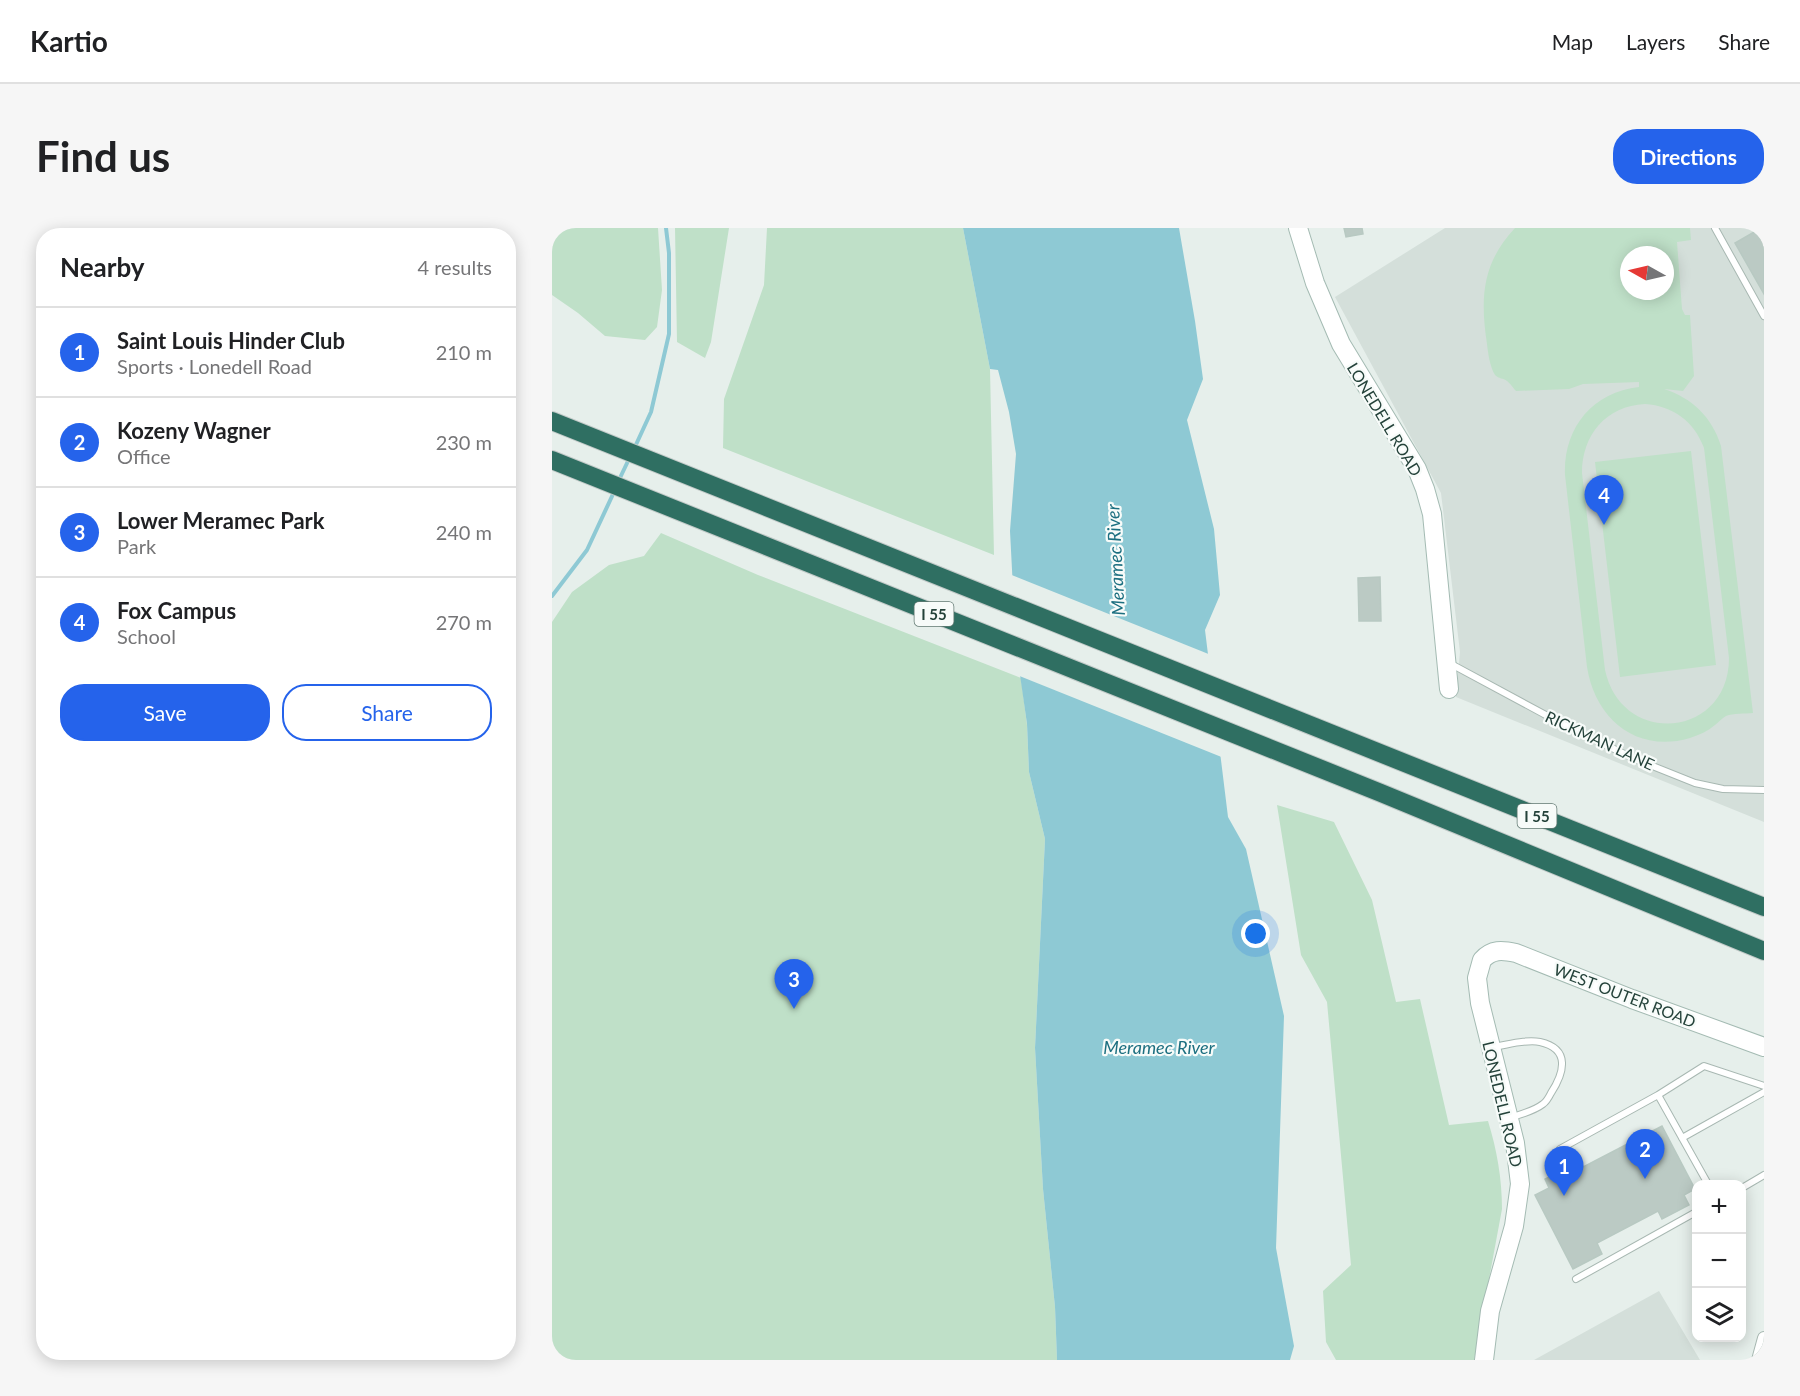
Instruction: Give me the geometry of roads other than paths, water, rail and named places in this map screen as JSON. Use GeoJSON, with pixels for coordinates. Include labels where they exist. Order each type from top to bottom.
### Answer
{"type":"FeatureCollection","features":[{"type":"Feature","properties":{"kind":"highway","name":"I 55"},"geometry":{"type":"LineString","coordinates":[[552,421],[1764,907]]}},
{"type":"Feature","properties":{"kind":"highway","name":"I 55"},"geometry":{"type":"LineString","coordinates":[[552,460],[1317,767],[1764,951]]}},
{"type":"Feature","properties":{"kind":"street","name":"LONEDELL ROAD"},"geometry":{"type":"LineString","coordinates":[[1298,228],[1316,283],[1341,344],[1417,469],[1425,489],[1434,530],[1449,689]]}},
{"type":"Feature","properties":{"kind":"street","name":"WEST OUTER ROAD"},"geometry":{"type":"LineString","coordinates":[[1486,956],[1500,950],[1516,953],[1632,999],[1764,1047]]}},
{"type":"Feature","properties":{"kind":"street","name":"LONEDELL ROAD"},"geometry":{"type":"LineString","coordinates":[[1484,1360],[1490,1311],[1514,1226],[1520,1192],[1517,1155],[1477,984],[1479,965],[1486,956]]}},
{"type":"Feature","properties":{"kind":"street"},"geometry":{"type":"LineString","coordinates":[[1758,1360],[1764,1338]]}},
{"type":"Feature","properties":{"kind":"lane"},"geometry":{"type":"LineString","coordinates":[[1715,228],[1764,316]]}},
{"type":"Feature","properties":{"kind":"lane","name":"RICKMAN LANE"},"geometry":{"type":"LineString","coordinates":[[1447,659],[1455,668],[1635,759],[1695,783],[1723,789],[1764,790]]}},
{"type":"Feature","properties":{"kind":"lane"},"geometry":{"type":"LineString","coordinates":[[1491,1047],[1539,1042],[1556,1050],[1562,1057],[1563,1071],[1544,1104],[1509,1118]]}},
{"type":"Feature","properties":{"kind":"lane"},"geometry":{"type":"LineString","coordinates":[[1560,1149],[1658,1095],[1704,1066],[1764,1086]]}},
{"type":"Feature","properties":{"kind":"lane"},"geometry":{"type":"LineString","coordinates":[[1682,1138],[1764,1092]]}},
{"type":"Feature","properties":{"kind":"lane"},"geometry":{"type":"LineString","coordinates":[[1658,1095],[1705,1180]]}},
{"type":"Feature","properties":{"kind":"lane"},"geometry":{"type":"LineString","coordinates":[[1746,1186],[1764,1175]]}},
{"type":"Feature","properties":{"kind":"lane"},"geometry":{"type":"LineString","coordinates":[[1576,1279],[1692,1214]]}},
{"type":"Feature","properties":{"kind":"water","name":"Meramec River"},"geometry":{"type":"Polygon","coordinates":[[[963,228],[1179,228],[1203,379],[1187,420],[1214,529],[1220,595],[1205,630],[1228,817],[1246,849],[1284,1016],[1276,1248],[1294,1346],[1290,1360],[1057,1360],[1055,1307],[1043,1189],[1035,1048],[1045,839],[1029,772],[1027,724],[1016,647],[1010,531],[1016,454],[1009,412],[998,370],[990,369],[963,228]]]}},
{"type":"Feature","properties":{"kind":"waterway"},"geometry":{"type":"LineString","coordinates":[[634,449],[651,412],[669,334],[669,253],[666,228]]}},
{"type":"Feature","properties":{"kind":"waterway"},"geometry":{"type":"LineString","coordinates":[[618,482],[629,459]]}},
{"type":"Feature","properties":{"kind":"waterway"},"geometry":{"type":"LineString","coordinates":[[552,596],[587,550],[614,492]]}},
{"type":"Feature","properties":{"kind":"place","name":"Fox Campus"},"geometry":{"type":"Point","coordinates":[1604,525]}},
{"type":"Feature","properties":{"kind":"place","name":"Lower Meramec Park"},"geometry":{"type":"Point","coordinates":[794,1009]}},
{"type":"Feature","properties":{"kind":"place","name":"Kozeny Wagner"},"geometry":{"type":"Point","coordinates":[1645,1179]}},
{"type":"Feature","properties":{"kind":"place","name":"Saint Louis Hinder Club"},"geometry":{"type":"Point","coordinates":[1564,1196]}}]}
